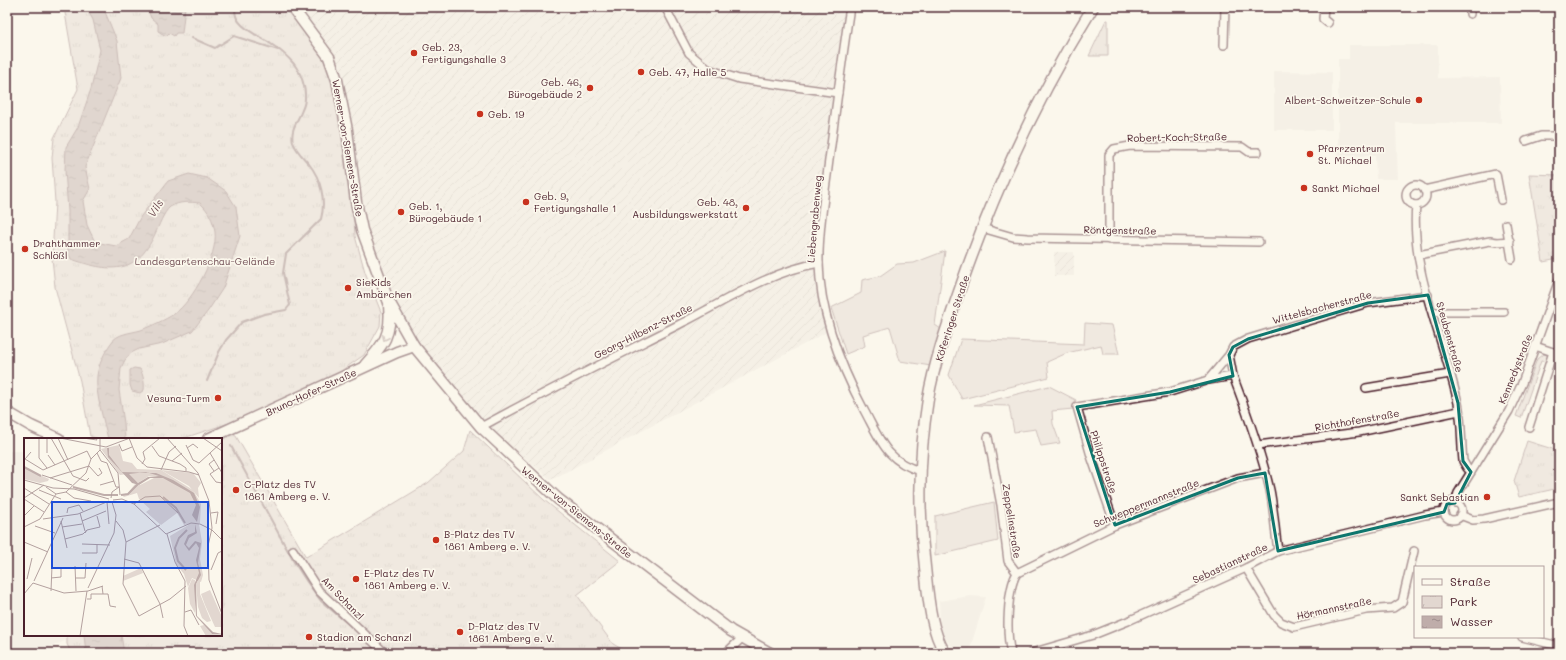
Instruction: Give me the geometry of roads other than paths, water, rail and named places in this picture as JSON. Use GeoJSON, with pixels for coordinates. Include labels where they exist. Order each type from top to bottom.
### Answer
{"type":"FeatureCollection","features":[{"type":"Feature","properties":{"kind":"street","name":"Werner-von-Siemens-Straße"},"geometry":{"type":"LineString","coordinates":[[292,7],[329,56],[337,80],[347,130],[359,216],[388,300],[414,346],[481,427],[558,499],[741,639],[770,653]]}},
{"type":"Feature","properties":{"kind":"street"},"geometry":{"type":"LineString","coordinates":[[665,7],[689,53],[708,69],[739,79],[838,93]]}},
{"type":"Feature","properties":{"kind":"street","name":"Liebengrabenweg"},"geometry":{"type":"LineString","coordinates":[[850,7],[823,215],[819,263],[824,308],[834,344],[847,376],[886,451],[898,462],[910,469],[921,471]]}},
{"type":"Feature","properties":{"kind":"street","name":"Köferinger Straße"},"geometry":{"type":"LineString","coordinates":[[945,653],[935,630],[926,580],[922,533],[921,471],[923,435],[932,383],[949,322],[982,228],[1020,138],[1070,44],[1093,7]]}},
{"type":"Feature","properties":{"kind":"street"},"geometry":{"type":"LineString","coordinates":[[1224,45],[1225,7]]}},
{"type":"Feature","properties":{"kind":"street"},"geometry":{"type":"LineString","coordinates":[[1324,7],[1324,20],[1328,23]]}},
{"type":"Feature","properties":{"kind":"street"},"geometry":{"type":"LineString","coordinates":[[1526,141],[1541,136],[1559,136]]}},
{"type":"Feature","properties":{"kind":"street","name":"Robert-Koch-Straße"},"geometry":{"type":"LineString","coordinates":[[1109,240],[1109,155],[1114,149],[1130,146],[1242,147],[1249,152],[1258,152]]}},
{"type":"Feature","properties":{"kind":"street"},"geometry":{"type":"LineString","coordinates":[[1424,190],[1426,193],[1424,200],[1416,205],[1408,200],[1407,192],[1415,186],[1424,190],[1496,174],[1501,200]]}},
{"type":"Feature","properties":{"kind":"street","name":"Steubenstraße"},"geometry":{"type":"LineString","coordinates":[[1416,205],[1414,223],[1418,255],[1459,411],[1463,461],[1471,472]]}},
{"type":"Feature","properties":{"kind":"street"},"geometry":{"type":"LineString","coordinates":[[1506,224],[1512,259]]}},
{"type":"Feature","properties":{"kind":"street","name":"Röntgenstraße"},"geometry":{"type":"LineString","coordinates":[[982,228],[1012,237],[1028,238],[1259,242]]}},
{"type":"Feature","properties":{"kind":"street"},"geometry":{"type":"LineString","coordinates":[[1418,255],[1490,241],[1510,241]]}},
{"type":"Feature","properties":{"kind":"street","name":"Georg-Hilbenz-Straße"},"geometry":{"type":"LineString","coordinates":[[481,427],[570,379],[756,285],[799,268],[819,263]]}},
{"type":"Feature","properties":{"kind":"street","name":"Kennedystraße"},"geometry":{"type":"LineString","coordinates":[[1455,503],[1458,493],[1509,411],[1522,383],[1559,280]]}},
{"type":"Feature","properties":{"kind":"street","name":"Wittelsbacherstraße"},"geometry":{"type":"LineString","coordinates":[[1208,380],[1229,355],[1233,347],[1248,339],[1368,304],[1428,295]]}},
{"type":"Feature","properties":{"kind":"street"},"geometry":{"type":"LineString","coordinates":[[361,370],[384,343],[386,338],[390,324],[388,300]]}},
{"type":"Feature","properties":{"kind":"street"},"geometry":{"type":"LineString","coordinates":[[1433,312],[1504,312]]}},
{"type":"Feature","properties":{"kind":"street","name":"Bruno-Hofer-Straße"},"geometry":{"type":"LineString","coordinates":[[210,438],[361,370],[396,352],[414,346]]}},
{"type":"Feature","properties":{"kind":"street"},"geometry":{"type":"LineString","coordinates":[[1529,427],[1556,353],[1535,346]]}},
{"type":"Feature","properties":{"kind":"street"},"geometry":{"type":"LineString","coordinates":[[1229,355],[1233,376],[1258,445],[1270,492],[1278,551]]}},
{"type":"Feature","properties":{"kind":"street"},"geometry":{"type":"LineString","coordinates":[[1366,388],[1450,374]]}},
{"type":"Feature","properties":{"kind":"street"},"geometry":{"type":"LineString","coordinates":[[1208,380],[1233,376]]}},
{"type":"Feature","properties":{"kind":"street","name":"Philippstraße"},"geometry":{"type":"LineString","coordinates":[[1115,524],[1091,456],[1077,407],[1079,405],[1170,392],[1208,380]]}},
{"type":"Feature","properties":{"kind":"street","name":"Richthofenstraße"},"geometry":{"type":"LineString","coordinates":[[1258,445],[1359,432],[1459,411]]}},
{"type":"Feature","properties":{"kind":"street"},"geometry":{"type":"LineString","coordinates":[[7,412],[31,426],[57,438]]}},
{"type":"Feature","properties":{"kind":"street","name":"Zeppelinstraße"},"geometry":{"type":"LineString","coordinates":[[988,437],[1001,506],[1008,561],[1016,573],[1011,585],[1008,628],[1011,653]]}},
{"type":"Feature","properties":{"kind":"street","name":"Schweppermannstraße"},"geometry":{"type":"LineString","coordinates":[[1016,573],[1115,524],[1238,478],[1265,473]]}},
{"type":"Feature","properties":{"kind":"street"},"geometry":{"type":"LineString","coordinates":[[1460,515],[1473,520],[1484,519],[1559,502]]}},
{"type":"Feature","properties":{"kind":"street"},"geometry":{"type":"LineString","coordinates":[[1455,503],[1460,507],[1460,515],[1456,519],[1451,520],[1444,512],[1447,504],[1455,503]]}},
{"type":"Feature","properties":{"kind":"street","name":"Sebastianstraße"},"geometry":{"type":"LineString","coordinates":[[1031,653],[1092,635],[1128,621],[1246,568],[1278,551],[1425,515],[1444,512]]}},
{"type":"Feature","properties":{"kind":"street","name":"Am Schanzl"},"geometry":{"type":"LineString","coordinates":[[293,550],[319,591],[385,653]]}},
{"type":"Feature","properties":{"kind":"street","name":"Hörmannstraße"},"geometry":{"type":"LineString","coordinates":[[1246,568],[1274,615],[1282,622],[1294,627],[1366,610],[1393,608],[1402,602],[1414,552]]}},
{"type":"Feature","properties":{"kind":"street"},"geometry":{"type":"LineString","coordinates":[[1526,638],[1559,646]]}},
{"type":"Feature","properties":{"kind":"street"},"geometry":{"type":"LineString","coordinates":[[726,653],[741,639]]}},
{"type":"Feature","properties":{"kind":"water","name":"Vils"},"geometry":{"type":"Polygon","coordinates":[[[86,7],[103,7],[117,41],[121,78],[85,167],[90,189],[83,201],[87,225],[95,242],[116,246],[129,239],[141,216],[168,181],[189,174],[207,178],[226,191],[236,207],[240,236],[223,288],[208,311],[192,331],[162,344],[139,349],[131,353],[125,360],[121,368],[119,390],[125,438],[108,438],[97,391],[97,376],[102,359],[109,346],[117,337],[158,323],[174,314],[181,308],[189,299],[203,277],[213,253],[215,232],[210,216],[200,203],[181,203],[170,207],[163,216],[147,248],[130,264],[109,268],[71,259],[68,252],[68,211],[65,170],[66,147],[78,127],[91,89],[100,50],[93,20],[86,7]]]}},
{"type":"Feature","properties":{"kind":"water"},"geometry":{"type":"Polygon","coordinates":[[[149,7],[185,7],[182,33],[176,33],[174,36],[169,33],[166,36],[158,31],[158,24],[151,18],[148,10],[149,7]]]}},
{"type":"Feature","properties":{"kind":"water"},"geometry":{"type":"Polygon","coordinates":[[[134,368],[140,369],[143,376],[144,390],[140,393],[132,391],[130,385],[130,370],[134,368]]]}},
{"type":"Feature","properties":{"kind":"water"},"geometry":{"type":"Polygon","coordinates":[[[84,636],[121,636],[124,653],[86,653],[84,636]]]}},
{"type":"Feature","properties":{"kind":"waterway"},"geometry":{"type":"LineString","coordinates":[[207,381],[219,352],[226,340],[242,322],[264,314],[286,310],[290,305],[283,273],[286,254],[321,219],[323,204],[323,197],[317,176],[294,145],[292,137],[293,129],[302,110],[305,99],[304,86],[300,74],[294,64],[283,53],[242,25],[237,19],[235,13],[236,7]]}},
{"type":"Feature","properties":{"kind":"waterway"},"geometry":{"type":"LineString","coordinates":[[192,38],[215,48],[234,36],[278,50]]}},
{"type":"Feature","properties":{"kind":"waterway"},"geometry":{"type":"LineString","coordinates":[[231,446],[294,562],[307,582],[321,601],[354,629]]}},
{"type":"Feature","properties":{"kind":"place","name":"Geb. 23, Fertigungshalle 3"},"geometry":{"type":"Point","coordinates":[414,53]}},
{"type":"Feature","properties":{"kind":"place","name":"Geb. 47, Halle 5"},"geometry":{"type":"Point","coordinates":[641,72]}},
{"type":"Feature","properties":{"kind":"place","name":"Geb. 46, Bürogebäude 2"},"geometry":{"type":"Point","coordinates":[590,88]}},
{"type":"Feature","properties":{"kind":"place","name":"Albert-Schweitzer-Schule"},"geometry":{"type":"Point","coordinates":[1419,100]}},
{"type":"Feature","properties":{"kind":"place","name":"Geb. 19"},"geometry":{"type":"Point","coordinates":[480,114]}},
{"type":"Feature","properties":{"kind":"place","name":"Pfarrzentrum St. Michael"},"geometry":{"type":"Point","coordinates":[1310,154]}},
{"type":"Feature","properties":{"kind":"place","name":"Sankt Michael"},"geometry":{"type":"Point","coordinates":[1304,188]}},
{"type":"Feature","properties":{"kind":"place","name":"Geb. 9, Fertigungshalle 1"},"geometry":{"type":"Point","coordinates":[526,202]}},
{"type":"Feature","properties":{"kind":"place","name":"Geb. 48, Ausbildungswerkstatt"},"geometry":{"type":"Point","coordinates":[746,208]}},
{"type":"Feature","properties":{"kind":"place","name":"Geb. 1, Bürogebäude 1"},"geometry":{"type":"Point","coordinates":[401,212]}},
{"type":"Feature","properties":{"kind":"place","name":"Drahthammer Schlößl"},"geometry":{"type":"Point","coordinates":[25,249]}},
{"type":"Feature","properties":{"kind":"place","name":"SieKids Ambärchen"},"geometry":{"type":"Point","coordinates":[348,288]}},
{"type":"Feature","properties":{"kind":"place","name":"Vesuna-Turm"},"geometry":{"type":"Point","coordinates":[218,398]}},
{"type":"Feature","properties":{"kind":"place","name":"C-Platz des TV 1861 Amberg e. V."},"geometry":{"type":"Point","coordinates":[236,490]}},
{"type":"Feature","properties":{"kind":"place","name":"Sankt Sebastian"},"geometry":{"type":"Point","coordinates":[1487,497]}},
{"type":"Feature","properties":{"kind":"place","name":"B-Platz des TV 1861 Amberg e. V."},"geometry":{"type":"Point","coordinates":[436,540]}},
{"type":"Feature","properties":{"kind":"place","name":"E-Platz des TV 1861 Amberg e. V."},"geometry":{"type":"Point","coordinates":[356,579]}},
{"type":"Feature","properties":{"kind":"place","name":"D-Platz des TV 1861 Amberg e. V."},"geometry":{"type":"Point","coordinates":[460,632]}},
{"type":"Feature","properties":{"kind":"place","name":"Stadion am Schanzl"},"geometry":{"type":"Point","coordinates":[309,637]}},
{"type":"Feature","properties":{"kind":"park label","name":"Landesgartenschau-Gelände"},"geometry":{"type":"Point","coordinates":[205,261]}}]}
